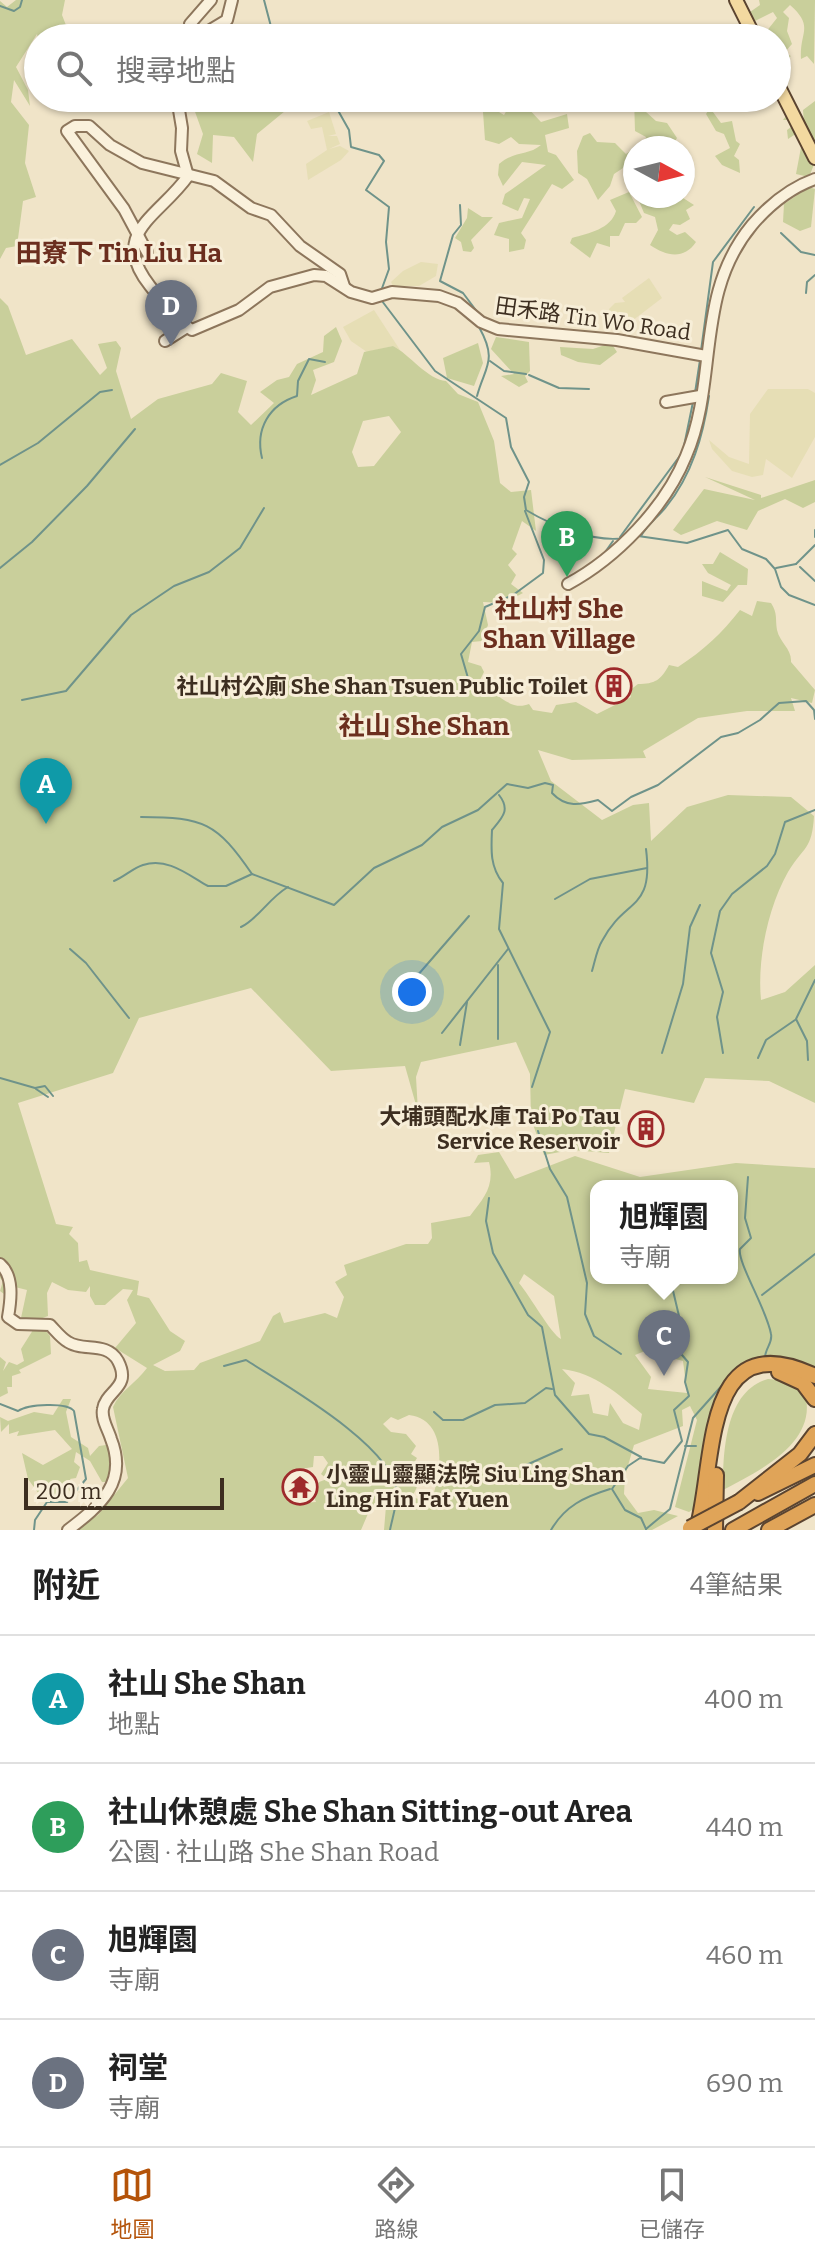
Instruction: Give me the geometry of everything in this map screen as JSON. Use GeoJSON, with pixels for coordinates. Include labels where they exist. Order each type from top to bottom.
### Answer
{"type":"FeatureCollection","features":[{"type":"Feature","properties":{"kind":"highway"},"geometry":{"type":"LineString","coordinates":[[697,1530],[717,1415],[731,1384],[746,1371],[770,1363],[791,1365],[815,1376]]}},
{"type":"Feature","properties":{"kind":"highway"},"geometry":{"type":"LineString","coordinates":[[715,1530],[720,1446],[727,1410],[736,1391],[756,1375],[778,1372],[803,1383],[815,1399]]}},
{"type":"Feature","properties":{"kind":"highway"},"geometry":{"type":"LineString","coordinates":[[765,1486],[805,1450],[815,1434]]}},
{"type":"Feature","properties":{"kind":"highway"},"geometry":{"type":"LineString","coordinates":[[685,1530],[765,1486],[815,1465]]}},
{"type":"Feature","properties":{"kind":"highway"},"geometry":{"type":"LineString","coordinates":[[733,1530],[815,1484]]}},
{"type":"Feature","properties":{"kind":"highway"},"geometry":{"type":"LineString","coordinates":[[769,1530],[815,1505]]}},
{"type":"Feature","properties":{"kind":"main road"},"geometry":{"type":"LineString","coordinates":[[736,0],[748,24]]}},
{"type":"Feature","properties":{"kind":"main road"},"geometry":{"type":"LineString","coordinates":[[791,111],[815,158]]}},
{"type":"Feature","properties":{"kind":"street"},"geometry":{"type":"LineString","coordinates":[[190,24],[211,0]]}},
{"type":"Feature","properties":{"kind":"street"},"geometry":{"type":"LineString","coordinates":[[220,24],[227,20],[232,0]]}},
{"type":"Feature","properties":{"kind":"street"},"geometry":{"type":"LineString","coordinates":[[178,112],[181,151],[188,176]]}},
{"type":"Feature","properties":{"kind":"street"},"geometry":{"type":"LineString","coordinates":[[147,252],[137,232],[67,131],[71,128],[84,125],[110,145],[147,166],[214,181],[251,208],[271,215],[300,246],[340,274],[344,286]]}},
{"type":"Feature","properties":{"kind":"street"},"geometry":{"type":"LineString","coordinates":[[78,145],[96,132]]}},
{"type":"Feature","properties":{"kind":"street"},"geometry":{"type":"LineString","coordinates":[[187,327],[175,317],[135,266],[132,250],[137,232],[188,176]]}},
{"type":"Feature","properties":{"kind":"street"},"geometry":{"type":"LineString","coordinates":[[568,584],[589,572],[623,543],[658,503],[685,459],[700,396],[718,285],[737,245],[764,212],[796,186],[815,179]]}},
{"type":"Feature","properties":{"kind":"street","name":"田禾路 Tin Wo Road"},"geometry":{"type":"LineString","coordinates":[[165,341],[187,327],[194,331],[211,325],[239,310],[265,289],[314,275],[326,276],[344,286],[381,296],[442,297],[461,304],[479,320],[502,330],[579,335],[706,356]]}},
{"type":"Feature","properties":{"kind":"street"},"geometry":{"type":"LineString","coordinates":[[666,402],[700,396]]}},
{"type":"Feature","properties":{"kind":"street"},"geometry":{"type":"LineString","coordinates":[[0,1264],[7,1270],[10,1281],[8,1317],[18,1324],[50,1325],[69,1344],[98,1347],[117,1358],[122,1372],[118,1390],[104,1404],[102,1414],[116,1453],[115,1482],[99,1506],[68,1530]]}},
{"type":"Feature","properties":{"kind":"shaded area"},"geometry":{"type":"Polygon","coordinates":[[[329,112],[336,134],[328,136],[337,136],[340,144],[329,149],[340,146],[349,151],[341,160],[308,180],[306,164],[327,150],[322,127],[311,129],[307,121],[329,112]]]}},
{"type":"Feature","properties":{"kind":"shaded area"},"geometry":{"type":"Polygon","coordinates":[[[421,262],[438,264],[436,276],[419,286],[393,286],[391,282],[403,271],[421,262]]]}},
{"type":"Feature","properties":{"kind":"shaded area"},"geometry":{"type":"Polygon","coordinates":[[[649,278],[662,298],[628,324],[610,324],[609,309],[615,303],[625,302],[622,298],[649,278]]]}},
{"type":"Feature","properties":{"kind":"shaded area"},"geometry":{"type":"Polygon","coordinates":[[[374,310],[400,350],[393,346],[367,352],[351,341],[343,327],[374,310]]]}},
{"type":"Feature","properties":{"kind":"shaded area"},"geometry":{"type":"Polygon","coordinates":[[[768,389],[808,389],[815,393],[815,437],[792,478],[766,459],[763,475],[752,477],[732,471],[712,449],[709,440],[729,457],[749,464],[750,414],[768,389]]]}},
{"type":"Feature","properties":{"kind":"green space"},"geometry":{"type":"Polygon","coordinates":[[[16,0],[65,0],[62,15],[66,24],[24,24],[24,54],[16,67],[24,82],[24,96],[14,80],[11,102],[29,125],[25,163],[36,197],[23,201],[17,246],[6,248],[0,259],[0,1],[7,7],[16,0]]]}},
{"type":"Feature","properties":{"kind":"green space"},"geometry":{"type":"Polygon","coordinates":[[[759,0],[815,0],[814,64],[807,56],[801,59],[804,25],[798,13],[790,5],[783,12],[789,18],[788,24],[772,24],[777,18],[773,12],[755,21],[750,12],[760,5],[759,0]]]}},
{"type":"Feature","properties":{"kind":"green space"},"geometry":{"type":"Polygon","coordinates":[[[815,101],[815,162],[809,177],[796,174],[802,142],[797,133],[788,139],[787,130],[794,125],[792,120],[783,120],[792,108],[797,107],[796,118],[804,124],[803,110],[815,101]]]}},
{"type":"Feature","properties":{"kind":"green space"},"geometry":{"type":"Polygon","coordinates":[[[195,112],[284,112],[257,134],[253,162],[234,137],[213,135],[212,163],[197,154],[203,134],[195,112]]]}},
{"type":"Feature","properties":{"kind":"green space"},"geometry":{"type":"Polygon","coordinates":[[[483,112],[504,115],[506,112],[532,112],[541,122],[567,114],[569,128],[545,135],[548,152],[556,155],[574,180],[562,189],[552,184],[521,233],[526,240],[524,249],[509,252],[509,239],[494,235],[499,223],[522,218],[530,199],[524,198],[518,211],[502,204],[505,194],[546,165],[522,162],[503,186],[498,175],[499,164],[541,145],[519,144],[511,137],[499,144],[485,140],[483,112]]]}},
{"type":"Feature","properties":{"kind":"green space"},"geometry":{"type":"Polygon","coordinates":[[[634,112],[646,112],[656,121],[667,123],[676,136],[644,136],[635,131],[634,112]]]}},
{"type":"Feature","properties":{"kind":"green space"},"geometry":{"type":"Polygon","coordinates":[[[713,112],[721,123],[732,121],[736,141],[740,144],[734,156],[739,160],[740,173],[722,165],[715,156],[730,148],[724,134],[716,131],[706,114],[713,112]]]}},
{"type":"Feature","properties":{"kind":"green space"},"geometry":{"type":"Polygon","coordinates":[[[590,133],[597,142],[615,143],[623,151],[623,168],[614,174],[610,186],[598,200],[587,179],[578,173],[577,151],[583,136],[590,133]]]}},
{"type":"Feature","properties":{"kind":"green space"},"geometry":{"type":"Polygon","coordinates":[[[809,187],[815,189],[811,227],[800,231],[783,222],[784,204],[809,187]]]}},
{"type":"Feature","properties":{"kind":"green space"},"geometry":{"type":"Polygon","coordinates":[[[623,195],[623,208],[637,208],[642,217],[636,223],[625,223],[619,236],[610,236],[610,247],[597,243],[590,258],[570,243],[572,238],[609,222],[616,211],[610,200],[623,195]]]}},
{"type":"Feature","properties":{"kind":"green space"},"geometry":{"type":"Polygon","coordinates":[[[468,208],[482,217],[493,217],[471,240],[474,248],[471,252],[463,251],[461,242],[455,238],[467,218],[468,208]]]}},
{"type":"Feature","properties":{"kind":"green space"},"geometry":{"type":"Polygon","coordinates":[[[642,208],[689,208],[686,210],[690,219],[680,225],[673,224],[669,230],[677,235],[685,232],[696,242],[680,254],[662,252],[650,245],[658,230],[655,217],[644,213],[642,208]]]}},
{"type":"Feature","properties":{"kind":"green space"},"geometry":{"type":"Polygon","coordinates":[[[0,298],[8,306],[26,355],[72,339],[100,375],[107,368],[98,344],[116,341],[121,348],[116,371],[131,419],[158,399],[212,384],[221,373],[247,381],[238,412],[251,425],[274,403],[260,392],[277,380],[289,377],[297,364],[323,352],[324,336],[336,327],[342,341],[334,362],[313,370],[316,380],[311,395],[357,374],[364,352],[393,346],[432,376],[446,381],[458,394],[478,402],[494,441],[500,483],[511,492],[531,490],[536,531],[522,521],[512,549],[517,554],[508,565],[516,575],[511,584],[523,593],[504,603],[483,602],[488,625],[482,641],[472,642],[468,662],[481,666],[484,672],[480,680],[509,703],[529,704],[533,710],[552,713],[556,705],[576,702],[597,714],[631,697],[629,691],[638,684],[657,680],[669,665],[678,667],[687,661],[712,641],[740,610],[752,616],[757,601],[771,603],[777,630],[790,653],[791,662],[815,690],[812,703],[791,698],[795,711],[747,711],[698,718],[643,751],[646,758],[572,760],[538,750],[551,781],[602,820],[633,805],[649,803],[651,841],[687,807],[728,795],[791,797],[814,816],[809,842],[788,872],[775,901],[763,951],[760,984],[761,1000],[785,992],[815,965],[815,1103],[769,1081],[705,1078],[694,1103],[625,1089],[609,1153],[571,1150],[544,1155],[531,1119],[530,1074],[516,1042],[421,1062],[416,1077],[418,1112],[405,1066],[331,1071],[251,988],[139,1018],[113,1073],[18,1103],[56,1224],[73,1227],[69,1234],[78,1243],[79,1262],[87,1260],[90,1270],[139,1281],[137,1295],[149,1298],[170,1331],[185,1341],[180,1351],[153,1365],[165,1371],[194,1370],[200,1363],[260,1341],[273,1316],[280,1312],[284,1323],[325,1313],[337,1318],[344,1297],[335,1282],[347,1275],[344,1265],[406,1244],[428,1244],[432,1238],[431,1223],[470,1216],[484,1197],[491,1178],[489,1162],[474,1163],[478,1155],[499,1152],[515,1179],[575,1156],[640,1177],[736,1163],[815,1168],[815,1370],[781,1359],[754,1361],[735,1374],[722,1394],[712,1420],[698,1506],[689,1512],[675,1507],[697,1420],[690,1406],[682,1410],[683,1426],[634,1445],[625,1476],[624,1494],[638,1513],[654,1510],[678,1516],[652,1530],[384,1530],[386,1506],[370,1509],[361,1530],[74,1530],[98,1515],[128,1478],[113,1407],[147,1368],[115,1348],[136,1323],[127,1300],[133,1290],[123,1289],[105,1305],[95,1305],[90,1296],[90,1286],[86,1292],[68,1290],[52,1282],[47,1293],[48,1316],[15,1328],[11,1324],[21,1318],[27,1290],[15,1287],[4,1294],[0,1291],[3,1281],[0,1278],[0,298]],[[389,416],[363,421],[352,452],[358,467],[374,466],[401,432],[389,416]],[[524,1274],[519,1283],[561,1339],[554,1296],[524,1274]],[[645,1351],[635,1355],[651,1377],[648,1389],[687,1393],[683,1361],[645,1351]],[[562,1369],[575,1383],[571,1396],[589,1394],[593,1413],[608,1416],[610,1403],[623,1423],[639,1430],[642,1414],[624,1399],[595,1379],[562,1369]],[[409,1415],[398,1420],[391,1417],[383,1424],[391,1432],[406,1434],[416,1446],[411,1454],[417,1458],[409,1471],[418,1485],[412,1497],[425,1501],[432,1499],[439,1462],[436,1437],[422,1419],[409,1415]],[[314,1456],[313,1467],[301,1469],[293,1486],[301,1503],[316,1502],[312,1493],[319,1482],[327,1479],[321,1474],[328,1463],[323,1456],[314,1456]]]}},
{"type":"Feature","properties":{"kind":"green space"},"geometry":{"type":"Polygon","coordinates":[[[496,337],[529,342],[530,371],[525,376],[528,382],[519,387],[501,376],[514,374],[491,349],[496,337]]]}},
{"type":"Feature","properties":{"kind":"green space"},"geometry":{"type":"Polygon","coordinates":[[[478,343],[483,363],[474,386],[447,378],[443,358],[478,343]]]}},
{"type":"Feature","properties":{"kind":"green space"},"geometry":{"type":"Polygon","coordinates":[[[611,343],[617,352],[600,365],[578,362],[561,355],[560,347],[593,349],[611,343]]]}},
{"type":"Feature","properties":{"kind":"green space"},"geometry":{"type":"Polygon","coordinates":[[[705,477],[761,495],[761,498],[815,480],[815,502],[803,508],[785,499],[758,511],[747,530],[717,521],[681,535],[673,530],[704,489],[755,500],[705,477]]]}},
{"type":"Feature","properties":{"kind":"green space"},"geometry":{"type":"Polygon","coordinates":[[[720,552],[748,569],[747,585],[738,585],[723,602],[702,596],[702,581],[727,591],[731,585],[708,573],[702,564],[713,564],[720,552]]]}},
{"type":"Feature","properties":{"kind":"green space"},"geometry":{"type":"Polygon","coordinates":[[[33,1330],[45,1330],[50,1336],[51,1354],[19,1370],[21,1373],[12,1376],[12,1387],[7,1387],[8,1393],[0,1397],[0,1357],[6,1362],[3,1371],[9,1362],[17,1365],[24,1361],[21,1349],[33,1330]]]}},
{"type":"Feature","properties":{"kind":"green space"},"geometry":{"type":"Polygon","coordinates":[[[768,1379],[790,1384],[806,1398],[806,1415],[801,1430],[780,1456],[723,1490],[726,1441],[735,1409],[754,1386],[768,1379]]]}},
{"type":"Feature","properties":{"kind":"green space"},"geometry":{"type":"Polygon","coordinates":[[[63,1399],[71,1399],[66,1412],[71,1437],[88,1448],[90,1456],[99,1446],[106,1445],[111,1458],[111,1473],[108,1482],[102,1482],[90,1461],[76,1452],[74,1462],[80,1467],[76,1478],[70,1479],[75,1488],[72,1494],[66,1486],[59,1487],[60,1498],[51,1494],[44,1501],[28,1479],[22,1453],[43,1465],[72,1449],[55,1430],[17,1436],[19,1431],[9,1434],[9,1424],[1,1432],[0,1417],[8,1421],[34,1412],[53,1415],[63,1399]]]}},
{"type":"Feature","properties":{"kind":"waterway"},"geometry":{"type":"LineString","coordinates":[[0,6],[14,11],[20,7],[22,0]]}},
{"type":"Feature","properties":{"kind":"waterway"},"geometry":{"type":"LineString","coordinates":[[264,0],[270,24]]}},
{"type":"Feature","properties":{"kind":"waterway"},"geometry":{"type":"LineString","coordinates":[[339,112],[349,130],[351,147],[379,155],[384,161],[366,190],[389,207],[386,242],[389,269],[381,291]]}},
{"type":"Feature","properties":{"kind":"waterway"},"geometry":{"type":"LineString","coordinates":[[460,205],[461,225],[453,235],[440,281],[463,293],[478,313]]}},
{"type":"Feature","properties":{"kind":"waterway"},"geometry":{"type":"LineString","coordinates":[[701,351],[713,262],[754,207]]}},
{"type":"Feature","properties":{"kind":"waterway"},"geometry":{"type":"LineString","coordinates":[[781,233],[801,252],[815,255]]}},
{"type":"Feature","properties":{"kind":"waterway"},"geometry":{"type":"LineString","coordinates":[[806,293],[807,282],[815,275]]}},
{"type":"Feature","properties":{"kind":"waterway"},"geometry":{"type":"LineString","coordinates":[[382,301],[435,371],[506,418],[511,447],[529,482],[524,497],[526,510],[573,532],[600,538],[624,538]]}},
{"type":"Feature","properties":{"kind":"waterway"},"geometry":{"type":"LineString","coordinates":[[477,396],[489,356],[479,327]]}},
{"type":"Feature","properties":{"kind":"waterway"},"geometry":{"type":"LineString","coordinates":[[262,458],[261,437],[266,420],[279,405],[297,396],[298,381],[309,359],[325,362]]}},
{"type":"Feature","properties":{"kind":"waterway"},"geometry":{"type":"LineString","coordinates":[[695,393],[700,360]]}},
{"type":"Feature","properties":{"kind":"waterway"},"geometry":{"type":"LineString","coordinates":[[490,361],[504,371],[526,374]]}},
{"type":"Feature","properties":{"kind":"waterway"},"geometry":{"type":"LineString","coordinates":[[529,375],[559,388],[589,389]]}},
{"type":"Feature","properties":{"kind":"waterway"},"geometry":{"type":"LineString","coordinates":[[0,465],[38,443],[100,392],[112,390]]}},
{"type":"Feature","properties":{"kind":"waterway"},"geometry":{"type":"LineString","coordinates":[[641,536],[683,482],[700,440],[709,396]]}},
{"type":"Feature","properties":{"kind":"waterway"},"geometry":{"type":"LineString","coordinates":[[684,446],[693,402]]}},
{"type":"Feature","properties":{"kind":"waterway"},"geometry":{"type":"LineString","coordinates":[[0,568],[32,542],[87,486],[135,429]]}},
{"type":"Feature","properties":{"kind":"waterway"},"geometry":{"type":"LineString","coordinates":[[620,537],[682,453]]}},
{"type":"Feature","properties":{"kind":"waterway"},"geometry":{"type":"LineString","coordinates":[[22,700],[66,691],[131,615],[174,586],[209,572],[240,548],[264,508]]}},
{"type":"Feature","properties":{"kind":"waterway"},"geometry":{"type":"LineString","coordinates":[[468,678],[461,654],[479,631],[485,607],[513,595],[543,573],[544,560],[525,511]]}},
{"type":"Feature","properties":{"kind":"waterway"},"geometry":{"type":"LineString","coordinates":[[638,536],[687,543],[728,530],[742,549],[766,559],[775,569],[781,587],[789,595],[815,605]]}},
{"type":"Feature","properties":{"kind":"waterway"},"geometry":{"type":"LineString","coordinates":[[815,530],[815,537]]}},
{"type":"Feature","properties":{"kind":"waterway"},"geometry":{"type":"LineString","coordinates":[[603,555],[613,541]]}},
{"type":"Feature","properties":{"kind":"waterway"},"geometry":{"type":"LineString","coordinates":[[796,564],[815,545]]}},
{"type":"Feature","properties":{"kind":"waterway"},"geometry":{"type":"LineString","coordinates":[[776,568],[796,564]]}},
{"type":"Feature","properties":{"kind":"waterway"},"geometry":{"type":"LineString","coordinates":[[800,567],[815,581]]}},
{"type":"Feature","properties":{"kind":"waterway"},"geometry":{"type":"LineString","coordinates":[[114,881],[139,866],[161,863],[177,868],[208,886],[226,886],[252,874],[334,905],[374,868],[422,845],[442,827],[478,810],[507,784],[528,788],[545,783],[553,785],[552,793],[563,801],[579,804],[598,800],[612,811],[631,797],[658,785],[721,737],[738,733],[760,720],[779,703],[806,701],[814,710],[815,719]]}},
{"type":"Feature","properties":{"kind":"waterway"},"geometry":{"type":"LineString","coordinates":[[499,795],[505,810],[492,830],[491,844],[492,858],[503,883],[499,929],[550,1032],[532,1087]]}},
{"type":"Feature","properties":{"kind":"waterway"},"geometry":{"type":"LineString","coordinates":[[723,1053],[717,1017],[723,992],[711,953],[720,911],[732,894],[767,866],[775,854],[785,822],[815,810]]}},
{"type":"Feature","properties":{"kind":"waterway"},"geometry":{"type":"LineString","coordinates":[[141,817],[180,819],[207,826],[229,844],[252,874]]}},
{"type":"Feature","properties":{"kind":"waterway"},"geometry":{"type":"LineString","coordinates":[[592,971],[599,948],[611,927],[642,894],[646,884],[646,849]]}},
{"type":"Feature","properties":{"kind":"waterway"},"geometry":{"type":"LineString","coordinates":[[555,899],[590,879],[647,868]]}},
{"type":"Feature","properties":{"kind":"waterway"},"geometry":{"type":"LineString","coordinates":[[241,927],[288,887]]}},
{"type":"Feature","properties":{"kind":"waterway"},"geometry":{"type":"LineString","coordinates":[[662,1053],[683,984],[690,927],[700,905]]}},
{"type":"Feature","properties":{"kind":"waterway"},"geometry":{"type":"LineString","coordinates":[[403,1004],[417,976],[469,916]]}},
{"type":"Feature","properties":{"kind":"waterway"},"geometry":{"type":"LineString","coordinates":[[70,949],[86,963],[129,1018]]}},
{"type":"Feature","properties":{"kind":"waterway"},"geometry":{"type":"LineString","coordinates":[[442,1033],[508,949]]}},
{"type":"Feature","properties":{"kind":"waterway"},"geometry":{"type":"LineString","coordinates":[[498,965],[498,1039]]}},
{"type":"Feature","properties":{"kind":"waterway"},"geometry":{"type":"LineString","coordinates":[[808,1060],[807,1041],[796,1019],[815,980]]}},
{"type":"Feature","properties":{"kind":"waterway"},"geometry":{"type":"LineString","coordinates":[[460,1045],[467,1002]]}},
{"type":"Feature","properties":{"kind":"waterway"},"geometry":{"type":"LineString","coordinates":[[758,1058],[766,1040],[795,1020]]}},
{"type":"Feature","properties":{"kind":"waterway"},"geometry":{"type":"LineString","coordinates":[[0,1078],[35,1088],[45,1086],[53,1096]]}},
{"type":"Feature","properties":{"kind":"waterway"},"geometry":{"type":"LineString","coordinates":[[36,1089],[48,1097]]}},
{"type":"Feature","properties":{"kind":"waterway"},"geometry":{"type":"LineString","coordinates":[[538,1131],[550,1169],[567,1197],[587,1283],[585,1314],[594,1336],[621,1354]]}},
{"type":"Feature","properties":{"kind":"waterway"},"geometry":{"type":"LineString","coordinates":[[748,1177],[745,1218],[751,1238],[740,1249],[740,1255],[771,1337],[765,1358],[756,1360]]}},
{"type":"Feature","properties":{"kind":"waterway"},"geometry":{"type":"LineString","coordinates":[[489,1198],[486,1221],[493,1253],[528,1315],[542,1327],[555,1395],[589,1434],[604,1437],[641,1457]]}},
{"type":"Feature","properties":{"kind":"waterway"},"geometry":{"type":"LineString","coordinates":[[762,1295],[815,1254]]}},
{"type":"Feature","properties":{"kind":"waterway"},"geometry":{"type":"LineString","coordinates":[[646,1529],[641,1518],[625,1510],[612,1489],[628,1466],[640,1458],[664,1463],[682,1441],[674,1410],[689,1396],[685,1382],[688,1362],[676,1348],[679,1316],[671,1284]]}},
{"type":"Feature","properties":{"kind":"waterway"},"geometry":{"type":"LineString","coordinates":[[224,1366],[246,1360],[309,1400],[358,1437],[391,1475],[397,1493],[390,1530]]}},
{"type":"Feature","properties":{"kind":"waterway"},"geometry":{"type":"LineString","coordinates":[[646,1529],[670,1509],[693,1418],[725,1382]]}},
{"type":"Feature","properties":{"kind":"waterway"},"geometry":{"type":"LineString","coordinates":[[434,1412],[443,1420],[463,1420],[495,1405],[525,1403],[546,1388],[552,1389]]}},
{"type":"Feature","properties":{"kind":"waterway"},"geometry":{"type":"LineString","coordinates":[[0,1404],[18,1411],[47,1405],[64,1406],[74,1411],[86,1479],[67,1502],[47,1502],[35,1520],[34,1530]]}},
{"type":"Feature","properties":{"kind":"waterway"},"geometry":{"type":"LineString","coordinates":[[685,1446],[696,1446]]}},
{"type":"Feature","properties":{"kind":"waterway"},"geometry":{"type":"LineString","coordinates":[[524,1466],[562,1449]]}},
{"type":"Feature","properties":{"kind":"waterway"},"geometry":{"type":"LineString","coordinates":[[551,1530],[562,1515],[576,1504],[610,1489]]}},
{"type":"Feature","properties":{"kind":"place","name":"祠堂"},"geometry":{"type":"Point","coordinates":[171,346]}},
{"type":"Feature","properties":{"kind":"place","name":"社山休憩處 She Shan Sitting-out Area"},"geometry":{"type":"Point","coordinates":[567,577]}},
{"type":"Feature","properties":{"kind":"place","name":"社山村公廁 She Shan Tsuen Public Toilet"},"geometry":{"type":"Point","coordinates":[614,686]}},
{"type":"Feature","properties":{"kind":"place","name":"社山 She Shan"},"geometry":{"type":"Point","coordinates":[46,824]}},
{"type":"Feature","properties":{"kind":"place","name":"大埔頭配水庫 Tai Po Tau Service Reservoir"},"geometry":{"type":"Point","coordinates":[646,1129]}},
{"type":"Feature","properties":{"kind":"place","name":"旭輝園"},"geometry":{"type":"Point","coordinates":[664,1376]}},
{"type":"Feature","properties":{"kind":"place","name":"小靈山靈顯法院 Siu Ling Shan Ling Hin Fat Yuen"},"geometry":{"type":"Point","coordinates":[300,1487]}},
{"type":"Feature","properties":{"kind":"district","name":"田寮下 Tin Liu Ha"},"geometry":{"type":"Point","coordinates":[119,253]}},
{"type":"Feature","properties":{"kind":"district","name":"社山村 She Shan Village"},"geometry":{"type":"Point","coordinates":[559,624]}},
{"type":"Feature","properties":{"kind":"district","name":"社山 She Shan"},"geometry":{"type":"Point","coordinates":[424,726]}}]}
